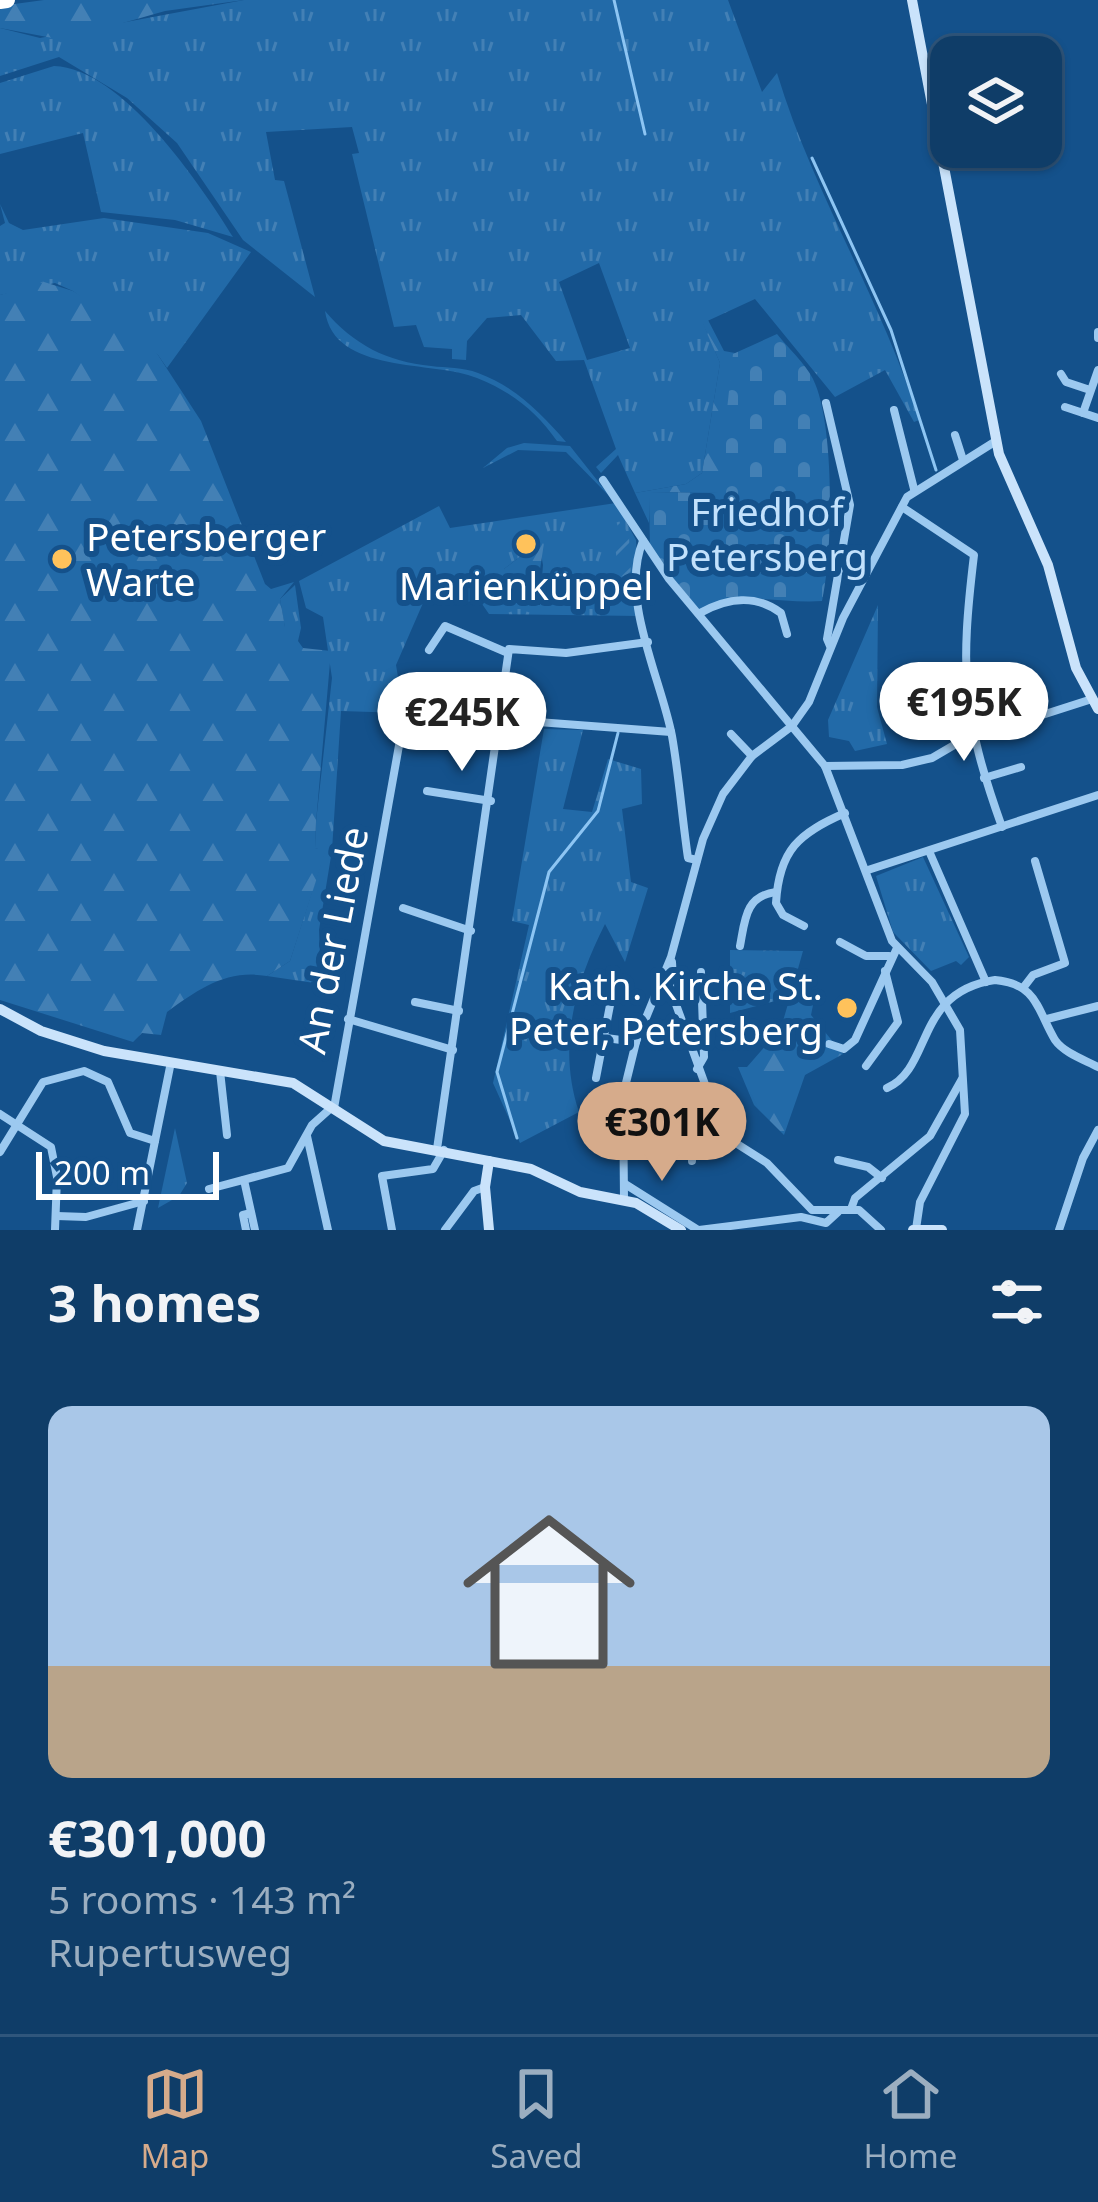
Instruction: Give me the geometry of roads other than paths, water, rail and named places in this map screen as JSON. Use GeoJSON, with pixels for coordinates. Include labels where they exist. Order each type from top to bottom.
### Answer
{"type":"FeatureCollection","features":[{"type":"Feature","properties":{"kind":"main road"},"geometry":{"type":"LineString","coordinates":[[912,0],[996,441],[1009,484],[1048,565],[1073,660],[1095,704]]}},
{"type":"Feature","properties":{"kind":"main road"},"geometry":{"type":"LineString","coordinates":[[0,1009],[41,1030],[104,1052],[295,1083],[378,1139],[542,1173],[586,1194],[624,1199],[681,1230]]}},
{"type":"Feature","properties":{"kind":"main road"},"geometry":{"type":"LineString","coordinates":[[489,1161],[484,1187],[489,1230]]}},
{"type":"Feature","properties":{"kind":"main road"},"geometry":{"type":"LineString","coordinates":[[915,1230],[942,1230]]}},
{"type":"Feature","properties":{"kind":"street"},"geometry":{"type":"LineString","coordinates":[[1083,413],[1098,370]]}},
{"type":"Feature","properties":{"kind":"street"},"geometry":{"type":"LineString","coordinates":[[1061,374],[1066,382],[1090,391]]}},
{"type":"Feature","properties":{"kind":"street"},"geometry":{"type":"LineString","coordinates":[[826,403],[850,505],[827,639],[831,647]]}},
{"type":"Feature","properties":{"kind":"street"},"geometry":{"type":"LineString","coordinates":[[1065,407],[1098,418]]}},
{"type":"Feature","properties":{"kind":"street"},"geometry":{"type":"LineString","coordinates":[[894,410],[914,489]]}},
{"type":"Feature","properties":{"kind":"street"},"geometry":{"type":"LineString","coordinates":[[955,435],[963,460]]}},
{"type":"Feature","properties":{"kind":"street"},"geometry":{"type":"LineString","coordinates":[[624,1199],[619,1114],[623,1095],[636,1042],[671,956],[697,860],[723,794],[752,756],[792,726],[914,489],[996,441]]}},
{"type":"Feature","properties":{"kind":"street"},"geometry":{"type":"LineString","coordinates":[[603,480],[643,541],[825,766],[868,870],[894,952],[946,1002],[963,1039],[962,1124],[920,1202],[915,1230]]}},
{"type":"Feature","properties":{"kind":"street"},"geometry":{"type":"LineString","coordinates":[[902,507],[974,555],[962,666],[972,737],[1002,827]]}},
{"type":"Feature","properties":{"kind":"street"},"geometry":{"type":"LineString","coordinates":[[643,541],[637,560],[648,642],[671,732],[688,858],[697,860]]}},
{"type":"Feature","properties":{"kind":"street"},"geometry":{"type":"LineString","coordinates":[[700,614],[738,599],[758,601],[781,613],[787,634]]}},
{"type":"Feature","properties":{"kind":"street"},"geometry":{"type":"LineString","coordinates":[[429,650],[445,626],[508,653],[566,653],[648,642]]}},
{"type":"Feature","properties":{"kind":"street"},"geometry":{"type":"LineString","coordinates":[[392,1230],[382,1176],[433,1169],[441,1149],[508,653]]}},
{"type":"Feature","properties":{"kind":"street"},"geometry":{"type":"LineString","coordinates":[[825,766],[902,765],[937,757],[972,737],[1095,704]]}},
{"type":"Feature","properties":{"kind":"street","name":"An der Liede"},"geometry":{"type":"LineString","coordinates":[[333,1108],[375,900],[405,712],[502,721]]}},
{"type":"Feature","properties":{"kind":"street"},"geometry":{"type":"LineString","coordinates":[[502,721],[671,732]]}},
{"type":"Feature","properties":{"kind":"street"},"geometry":{"type":"LineString","coordinates":[[730,734],[752,756]]}},
{"type":"Feature","properties":{"kind":"street"},"geometry":{"type":"LineString","coordinates":[[984,778],[1021,767]]}},
{"type":"Feature","properties":{"kind":"street"},"geometry":{"type":"LineString","coordinates":[[427,791],[491,801]]}},
{"type":"Feature","properties":{"kind":"street"},"geometry":{"type":"LineString","coordinates":[[868,870],[1098,795]]}},
{"type":"Feature","properties":{"kind":"street"},"geometry":{"type":"LineString","coordinates":[[804,926],[783,915],[776,892],[798,837],[845,813]]}},
{"type":"Feature","properties":{"kind":"street"},"geometry":{"type":"LineString","coordinates":[[929,851],[986,982]]}},
{"type":"Feature","properties":{"kind":"street"},"geometry":{"type":"LineString","coordinates":[[1023,988],[1034,975],[1062,966],[1034,861]]}},
{"type":"Feature","properties":{"kind":"street"},"geometry":{"type":"LineString","coordinates":[[740,946],[747,909],[756,898],[776,892]]}},
{"type":"Feature","properties":{"kind":"street"},"geometry":{"type":"LineString","coordinates":[[403,908],[471,931]]}},
{"type":"Feature","properties":{"kind":"street"},"geometry":{"type":"LineString","coordinates":[[840,942],[866,956],[894,952]]}},
{"type":"Feature","properties":{"kind":"street"},"geometry":{"type":"LineString","coordinates":[[829,1044],[844,1049],[856,1040],[894,952]]}},
{"type":"Feature","properties":{"kind":"street"},"geometry":{"type":"LineString","coordinates":[[671,956],[674,1000],[697,1069],[731,1140],[767,1163],[809,1208],[851,1209],[870,1215],[881,1230]]}},
{"type":"Feature","properties":{"kind":"street"},"geometry":{"type":"LineString","coordinates":[[866,1066],[898,1022],[884,969]]}},
{"type":"Feature","properties":{"kind":"street"},"geometry":{"type":"LineString","coordinates":[[697,1069],[704,1058],[700,972]]}},
{"type":"Feature","properties":{"kind":"street"},"geometry":{"type":"LineString","coordinates":[[606,1038],[616,974]]}},
{"type":"Feature","properties":{"kind":"street"},"geometry":{"type":"LineString","coordinates":[[887,1088],[902,1079],[946,1002],[986,982],[1023,988],[1061,1046],[1098,1067]]}},
{"type":"Feature","properties":{"kind":"street"},"geometry":{"type":"LineString","coordinates":[[416,1002],[459,1011]]}},
{"type":"Feature","properties":{"kind":"street"},"geometry":{"type":"LineString","coordinates":[[1047,1019],[1098,1006]]}},
{"type":"Feature","properties":{"kind":"street"},"geometry":{"type":"LineString","coordinates":[[348,1019],[453,1051]]}},
{"type":"Feature","properties":{"kind":"street"},"geometry":{"type":"LineString","coordinates":[[596,1078],[600,1040],[636,1042]]}},
{"type":"Feature","properties":{"kind":"street"},"geometry":{"type":"LineString","coordinates":[[137,1230],[171,1062]]}},
{"type":"Feature","properties":{"kind":"street"},"geometry":{"type":"LineString","coordinates":[[220,1070],[227,1135]]}},
{"type":"Feature","properties":{"kind":"street"},"geometry":{"type":"LineString","coordinates":[[0,1152],[43,1082],[90,1071],[111,1086],[130,1133],[155,1141]]}},
{"type":"Feature","properties":{"kind":"street"},"geometry":{"type":"LineString","coordinates":[[851,1209],[855,1198],[930,1136],[965,1072]]}},
{"type":"Feature","properties":{"kind":"street"},"geometry":{"type":"LineString","coordinates":[[623,1095],[672,1105],[691,1132],[692,1161]]}},
{"type":"Feature","properties":{"kind":"street"},"geometry":{"type":"LineString","coordinates":[[209,1189],[288,1168],[306,1135],[333,1108]]}},
{"type":"Feature","properties":{"kind":"street"},"geometry":{"type":"LineString","coordinates":[[0,1114],[51,1147],[55,1230]]}},
{"type":"Feature","properties":{"kind":"street"},"geometry":{"type":"LineString","coordinates":[[1059,1230],[1098,1130]]}},
{"type":"Feature","properties":{"kind":"street"},"geometry":{"type":"LineString","coordinates":[[306,1135],[328,1230]]}},
{"type":"Feature","properties":{"kind":"street"},"geometry":{"type":"LineString","coordinates":[[838,1160],[882,1178]]}},
{"type":"Feature","properties":{"kind":"street"},"geometry":{"type":"LineString","coordinates":[[244,1180],[251,1230]]}},
{"type":"Feature","properties":{"kind":"street"},"geometry":{"type":"LineString","coordinates":[[625,1184],[699,1230],[801,1217],[826,1223],[838,1211]]}},
{"type":"Feature","properties":{"kind":"street"},"geometry":{"type":"LineString","coordinates":[[445,1230],[474,1191],[484,1187]]}},
{"type":"Feature","properties":{"kind":"street"},"geometry":{"type":"LineString","coordinates":[[57,1216],[86,1217],[144,1201]]}},
{"type":"Feature","properties":{"kind":"waterway"},"geometry":{"type":"LineString","coordinates":[[614,0],[645,134]]}},
{"type":"Feature","properties":{"kind":"waterway"},"geometry":{"type":"LineString","coordinates":[[812,158],[891,330],[936,470]]}},
{"type":"Feature","properties":{"kind":"waterway"},"geometry":{"type":"LineString","coordinates":[[517,1138],[497,1072],[549,872],[598,811],[618,733]]}},
{"type":"Feature","properties":{"kind":"place","name":"Marienküppel"},"geometry":{"type":"Point","coordinates":[526,544]}},
{"type":"Feature","properties":{"kind":"place","name":"Petersberger Warte"},"geometry":{"type":"Point","coordinates":[62,559]}},
{"type":"Feature","properties":{"kind":"place","name":"Kath. Kirche St. Peter, Petersberg"},"geometry":{"type":"Point","coordinates":[847,1008]}},
{"type":"Feature","properties":{"kind":"park label","name":"Friedhof Petersberg"},"geometry":{"type":"Point","coordinates":[767,534]}}]}
